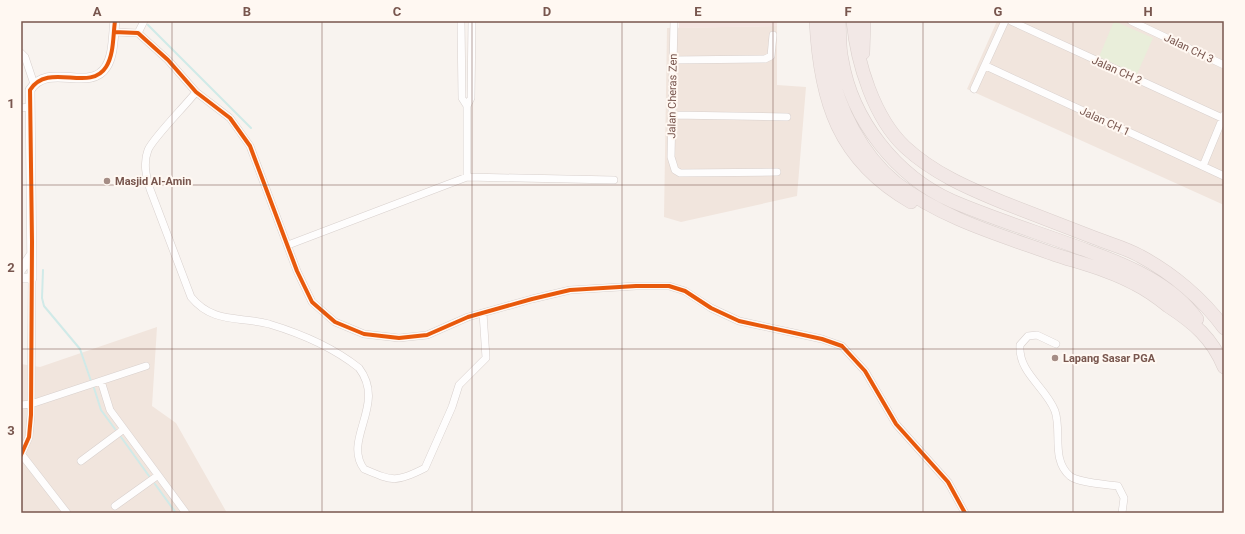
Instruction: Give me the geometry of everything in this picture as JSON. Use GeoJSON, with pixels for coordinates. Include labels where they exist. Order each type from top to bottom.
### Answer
{"type":"FeatureCollection","features":[{"type":"Feature","properties":{"kind":"highway"},"geometry":{"type":"LineString","coordinates":[[816,21],[820,74],[827,99],[837,125],[849,146],[857,156],[878,179],[894,192],[920,207],[942,218],[986,229]]}},
{"type":"Feature","properties":{"kind":"highway"},"geometry":{"type":"LineString","coordinates":[[826,21],[830,66],[836,92],[847,118],[871,156],[896,183],[941,211],[986,229],[1114,274],[1136,284],[1178,312],[1203,332],[1212,343],[1224,367]]}},
{"type":"Feature","properties":{"kind":"highway"},"geometry":{"type":"LineString","coordinates":[[839,21],[842,60],[849,86],[859,110],[870,131],[906,171],[950,200],[1109,258],[1139,272],[1170,292],[1184,305],[1196,318],[1203,332]]}},
{"type":"Feature","properties":{"kind":"highway"},"geometry":{"type":"LineString","coordinates":[[853,21],[862,68],[870,93],[884,119],[904,146],[929,166],[955,181],[983,194],[1139,255],[1170,274],[1217,318],[1224,328]]}},
{"type":"Feature","properties":{"kind":"highway"},"geometry":{"type":"LineString","coordinates":[[862,68],[864,21]]}},
{"type":"Feature","properties":{"kind":"street"},"geometry":{"type":"LineString","coordinates":[[67,513],[21,455],[29,436],[31,404],[32,251],[25,108],[30,90],[34,84],[50,76],[86,78],[101,73],[107,67],[110,59],[115,21]]}},
{"type":"Feature","properties":{"kind":"street"},"geometry":{"type":"LineString","coordinates":[[138,33],[144,21]]}},
{"type":"Feature","properties":{"kind":"street"},"geometry":{"type":"LineString","coordinates":[[461,21],[462,98],[468,106]]}},
{"type":"Feature","properties":{"kind":"street"},"geometry":{"type":"LineString","coordinates":[[467,177],[468,106],[471,98],[472,21]]}},
{"type":"Feature","properties":{"kind":"street","name":"Jalan Cheras Zen"},"geometry":{"type":"LineString","coordinates":[[674,21],[671,157],[674,170],[680,173],[777,172]]}},
{"type":"Feature","properties":{"kind":"street"},"geometry":{"type":"LineString","coordinates":[[974,89],[1006,21]]}},
{"type":"Feature","properties":{"kind":"street","name":"Jalan CH 2"},"geometry":{"type":"LineString","coordinates":[[1011,21],[1223,116]]}},
{"type":"Feature","properties":{"kind":"street","name":"Jalan CH 3"},"geometry":{"type":"LineString","coordinates":[[1131,21],[1224,65]]}},
{"type":"Feature","properties":{"kind":"street"},"geometry":{"type":"LineString","coordinates":[[114,32],[138,33],[168,60],[196,92],[230,118],[250,146],[297,271],[312,302],[335,322],[364,334],[399,338],[427,336],[468,317],[570,290],[636,286],[669,286],[685,291],[711,308],[739,321],[822,338],[842,346],[865,371],[896,424],[948,482],[965,513]]}},
{"type":"Feature","properties":{"kind":"street"},"geometry":{"type":"LineString","coordinates":[[673,60],[765,59],[771,56],[773,35]]}},
{"type":"Feature","properties":{"kind":"street"},"geometry":{"type":"LineString","coordinates":[[21,53],[25,58],[34,84]]}},
{"type":"Feature","properties":{"kind":"street","name":"Jalan CH 1"},"geometry":{"type":"LineString","coordinates":[[986,66],[1224,176]]}},
{"type":"Feature","properties":{"kind":"street"},"geometry":{"type":"LineString","coordinates":[[196,92],[149,148],[146,161],[146,174],[150,189],[191,297],[199,307],[213,314],[275,327],[304,337],[359,368],[365,375],[370,393],[357,452],[364,469],[389,480],[401,479],[425,468],[452,407],[459,385],[486,358],[483,313]]}},
{"type":"Feature","properties":{"kind":"street"},"geometry":{"type":"LineString","coordinates":[[672,115],[787,117]]}},
{"type":"Feature","properties":{"kind":"street"},"geometry":{"type":"LineString","coordinates":[[1203,166],[1223,116]]}},
{"type":"Feature","properties":{"kind":"street"},"geometry":{"type":"LineString","coordinates":[[288,245],[467,177],[614,180]]}},
{"type":"Feature","properties":{"kind":"street"},"geometry":{"type":"LineString","coordinates":[[22,267],[32,251]]}},
{"type":"Feature","properties":{"kind":"street"},"geometry":{"type":"LineString","coordinates":[[21,278],[32,278]]}},
{"type":"Feature","properties":{"kind":"street"},"geometry":{"type":"LineString","coordinates":[[1056,344],[1037,335],[1028,336],[1020,345],[1021,360],[1028,373],[1055,412],[1059,457],[1064,469],[1071,477],[1118,486],[1124,498],[1122,513]]}},
{"type":"Feature","properties":{"kind":"street"},"geometry":{"type":"LineString","coordinates":[[21,404],[31,404],[146,366]]}},
{"type":"Feature","properties":{"kind":"street"},"geometry":{"type":"LineString","coordinates":[[101,381],[110,410],[157,476],[186,513]]}},
{"type":"Feature","properties":{"kind":"street"},"geometry":{"type":"LineString","coordinates":[[81,460],[124,429]]}},
{"type":"Feature","properties":{"kind":"street"},"geometry":{"type":"LineString","coordinates":[[115,506],[157,476]]}},
{"type":"Feature","properties":{"kind":"shaded area"},"geometry":{"type":"Polygon","coordinates":[[[679,21],[777,21],[777,26],[679,28],[679,21]]]}},
{"type":"Feature","properties":{"kind":"shaded area"},"geometry":{"type":"Polygon","coordinates":[[[997,21],[1224,21],[1224,205],[967,89],[997,21]]]}},
{"type":"Feature","properties":{"kind":"shaded area"},"geometry":{"type":"Polygon","coordinates":[[[777,26],[777,85],[806,87],[797,196],[681,222],[664,217],[667,28],[777,26]]]}},
{"type":"Feature","properties":{"kind":"shaded area"},"geometry":{"type":"Polygon","coordinates":[[[157,327],[152,406],[176,423],[227,513],[21,513],[21,364],[40,367],[157,327]]]}},
{"type":"Feature","properties":{"kind":"green space"},"geometry":{"type":"Polygon","coordinates":[[[1114,21],[1153,38],[1137,74],[1099,57],[1114,21]]]}},
{"type":"Feature","properties":{"kind":"waterway"},"geometry":{"type":"LineString","coordinates":[[148,25],[251,128]]}},
{"type":"Feature","properties":{"kind":"waterway"},"geometry":{"type":"LineString","coordinates":[[43,270],[42,298],[44,306],[80,349],[91,381]]}},
{"type":"Feature","properties":{"kind":"waterway"},"geometry":{"type":"LineString","coordinates":[[94,388],[101,410],[115,429]]}},
{"type":"Feature","properties":{"kind":"waterway"},"geometry":{"type":"LineString","coordinates":[[121,437],[149,476]]}},
{"type":"Feature","properties":{"kind":"waterway"},"geometry":{"type":"LineString","coordinates":[[155,484],[176,513]]}},
{"type":"Feature","properties":{"kind":"cycle path"},"geometry":{"type":"LineString","coordinates":[[21,455],[29,437],[31,415],[32,242],[30,90],[38,82],[47,78],[80,78],[99,74],[109,62],[113,45],[115,21]]}},
{"type":"Feature","properties":{"kind":"cycle path"},"geometry":{"type":"LineString","coordinates":[[114,32],[138,33],[168,60],[196,92],[230,118],[250,146],[297,271],[312,302],[335,322],[364,334],[399,338],[427,335],[468,317],[570,290],[636,286],[669,286],[685,291],[711,308],[739,321],[822,339],[842,346],[865,371],[896,424],[948,482],[965,513]]}},
{"type":"Feature","properties":{"kind":"place","name":"Masjid Al-Amin"},"geometry":{"type":"Point","coordinates":[107,181]}},
{"type":"Feature","properties":{"kind":"place","name":"Lapang Sasar PGA"},"geometry":{"type":"Point","coordinates":[1055,358]}}]}
